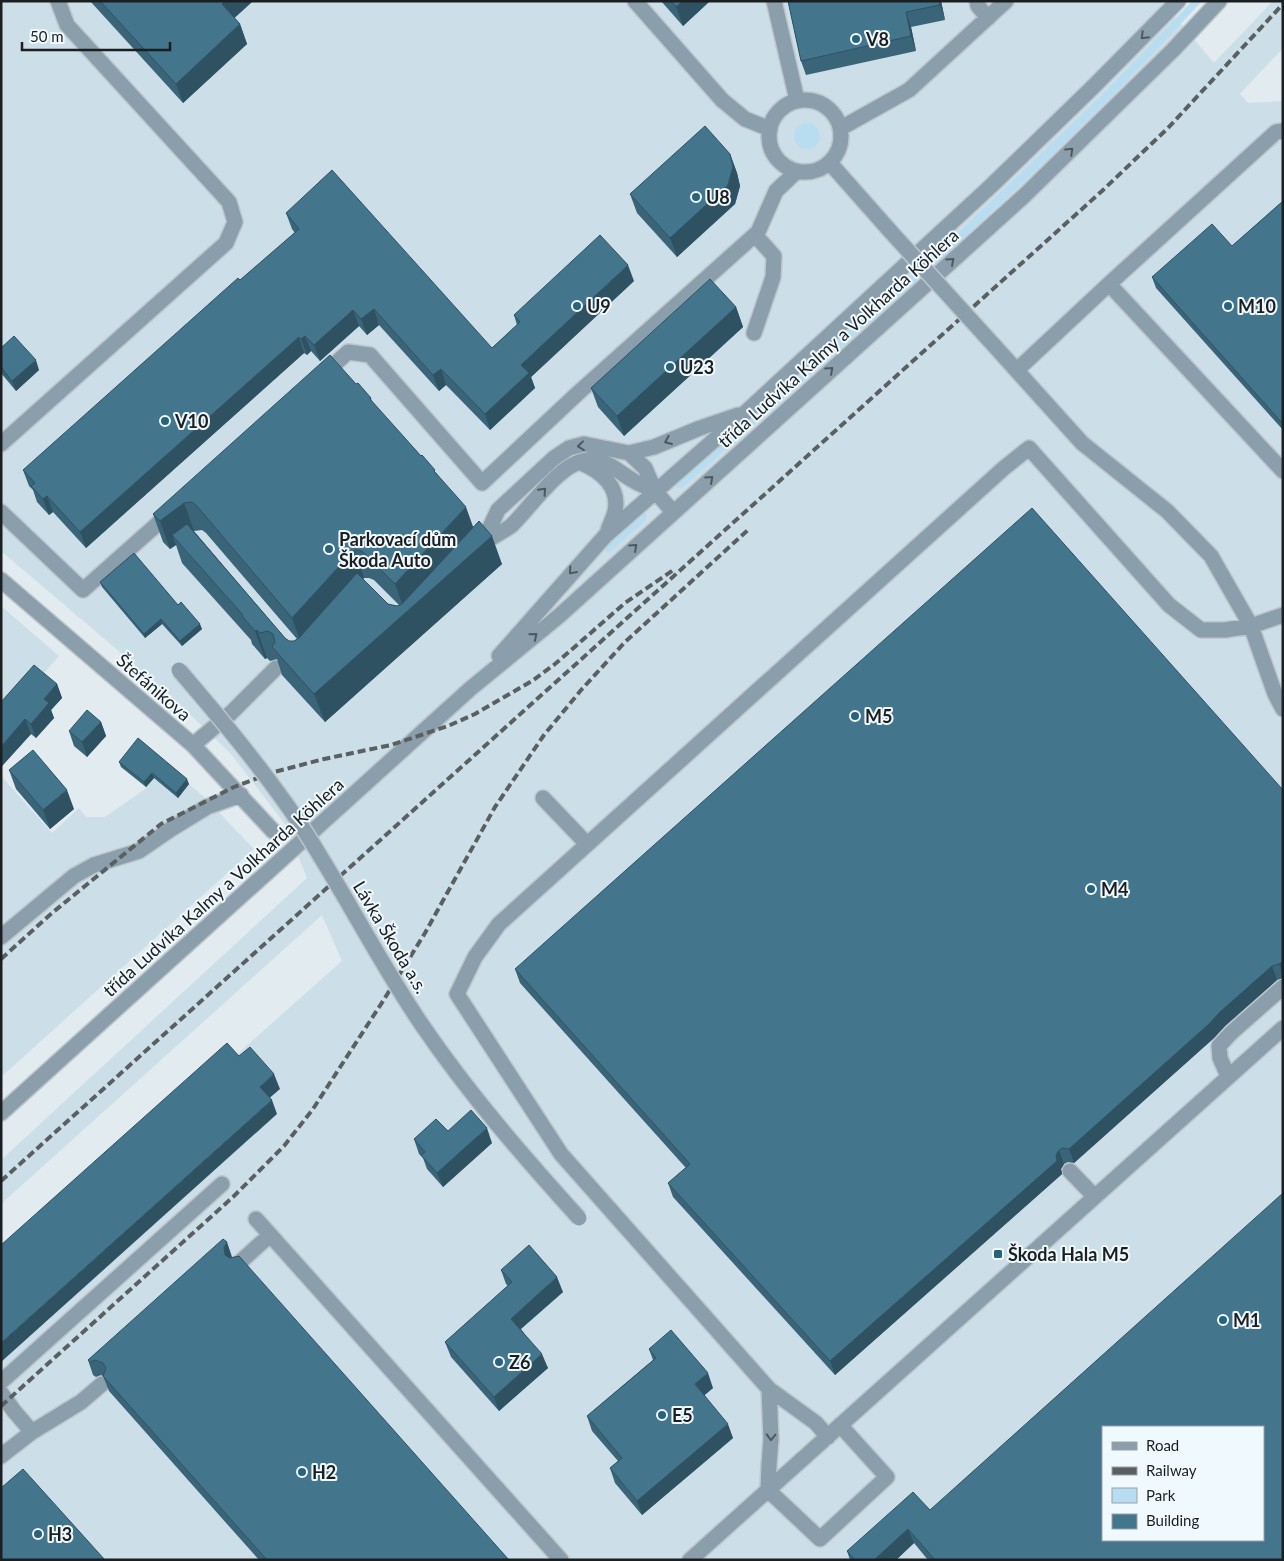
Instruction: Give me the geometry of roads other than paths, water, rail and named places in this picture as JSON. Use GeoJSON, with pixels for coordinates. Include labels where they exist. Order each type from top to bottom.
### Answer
{"type":"FeatureCollection","features":[{"type":"Feature","properties":{"kind":"street"},"geometry":{"type":"LineString","coordinates":[[1,444],[226,243],[235,222],[228,202],[67,25],[58,1]]}},
{"type":"Feature","properties":{"kind":"street"},"geometry":{"type":"LineString","coordinates":[[635,1],[722,100],[745,119],[770,129]]}},
{"type":"Feature","properties":{"kind":"street"},"geometry":{"type":"LineString","coordinates":[[774,1],[797,100]]}},
{"type":"Feature","properties":{"kind":"street"},"geometry":{"type":"LineString","coordinates":[[977,1],[978,6],[988,18]]}},
{"type":"Feature","properties":{"kind":"street"},"geometry":{"type":"LineString","coordinates":[[841,128],[909,90],[1006,1]]}},
{"type":"Feature","properties":{"kind":"street","name":"třída Ludvíka Kalmy a Volkharda Köhlera"},"geometry":{"type":"LineString","coordinates":[[470,689],[605,536],[746,412],[992,185],[1178,1]]}},
{"type":"Feature","properties":{"kind":"street","name":"třída Ludvíka Kalmy a Volkharda Köhlera"},"geometry":{"type":"LineString","coordinates":[[1,1113],[470,689],[559,616],[1024,196],[1173,50],[1219,1]]}},
{"type":"Feature","properties":{"kind":"street"},"geometry":{"type":"LineString","coordinates":[[797,100],[820,102],[829,109],[841,128],[841,141],[837,153],[830,162],[820,169],[808,172],[797,171],[787,167],[775,156],[769,140],[773,119],[779,111],[797,100]]}},
{"type":"Feature","properties":{"kind":"street"},"geometry":{"type":"LineString","coordinates":[[1017,370],[1276,132],[1283,131]]}},
{"type":"Feature","properties":{"kind":"street"},"geometry":{"type":"LineString","coordinates":[[830,162],[1082,443],[1167,511],[1211,556],[1251,626],[1275,694],[1283,709]]}},
{"type":"Feature","properties":{"kind":"street"},"geometry":{"type":"LineString","coordinates":[[311,385],[348,352],[370,355],[482,482],[577,394],[755,235],[776,191],[797,171]]}},
{"type":"Feature","properties":{"kind":"street"},"geometry":{"type":"LineString","coordinates":[[754,334],[773,277],[774,256],[755,235]]}},
{"type":"Feature","properties":{"kind":"street"},"geometry":{"type":"LineString","coordinates":[[1109,284],[1283,471]]}},
{"type":"Feature","properties":{"kind":"street"},"geometry":{"type":"LineString","coordinates":[[483,542],[498,510],[554,458],[569,448],[584,444],[629,453],[654,447],[746,412]]}},
{"type":"Feature","properties":{"kind":"street"},"geometry":{"type":"LineString","coordinates":[[828,1437],[816,1423],[769,1389],[561,1154],[457,994],[475,957],[499,924],[1004,468],[1030,448],[1169,605],[1201,630],[1225,630],[1251,626],[1283,615]]}},
{"type":"Feature","properties":{"kind":"street"},"geometry":{"type":"LineString","coordinates":[[629,453],[645,468],[654,491]]}},
{"type":"Feature","properties":{"kind":"street"},"geometry":{"type":"LineString","coordinates":[[470,556],[483,542],[510,526],[559,474],[580,462],[600,461],[619,470],[654,491],[673,512]]}},
{"type":"Feature","properties":{"kind":"street"},"geometry":{"type":"LineString","coordinates":[[580,462],[594,468],[604,476],[610,483],[613,491],[616,503],[615,512],[605,536]]}},
{"type":"Feature","properties":{"kind":"street"},"geometry":{"type":"LineString","coordinates":[[1,512],[83,590],[180,503]]}},
{"type":"Feature","properties":{"kind":"street","name":"Štefánikova"},"geometry":{"type":"LineString","coordinates":[[1,580],[193,745],[273,831]]}},
{"type":"Feature","properties":{"kind":"street"},"geometry":{"type":"LineString","coordinates":[[193,745],[232,713],[276,668]]}},
{"type":"Feature","properties":{"kind":"street","name":"Lávka Škoda a.s."},"geometry":{"type":"LineString","coordinates":[[179,670],[247,750],[298,821],[347,898],[421,1023],[468,1090],[521,1154],[579,1218]]}},
{"type":"Feature","properties":{"kind":"street"},"geometry":{"type":"LineString","coordinates":[[1,937],[74,876],[94,865],[139,851],[171,829],[237,791]]}},
{"type":"Feature","properties":{"kind":"street"},"geometry":{"type":"LineString","coordinates":[[543,798],[587,844]]}},
{"type":"Feature","properties":{"kind":"street"},"geometry":{"type":"LineString","coordinates":[[1228,1076],[1220,1058],[1220,1046],[1231,1033],[1283,987]]}},
{"type":"Feature","properties":{"kind":"street"},"geometry":{"type":"LineString","coordinates":[[690,1560],[1283,1028]]}},
{"type":"Feature","properties":{"kind":"street"},"geometry":{"type":"LineString","coordinates":[[1070,1171],[1094,1196]]}},
{"type":"Feature","properties":{"kind":"street"},"geometry":{"type":"LineString","coordinates":[[1,1382],[222,1184]]}},
{"type":"Feature","properties":{"kind":"street"},"geometry":{"type":"LineString","coordinates":[[256,1219],[561,1560]]}},
{"type":"Feature","properties":{"kind":"street"},"geometry":{"type":"LineString","coordinates":[[238,1264],[270,1235]]}},
{"type":"Feature","properties":{"kind":"street"},"geometry":{"type":"LineString","coordinates":[[1,1456],[32,1432],[81,1402],[102,1384]]}},
{"type":"Feature","properties":{"kind":"street"},"geometry":{"type":"LineString","coordinates":[[768,1490],[771,1439],[769,1389]]}},
{"type":"Feature","properties":{"kind":"street"},"geometry":{"type":"LineString","coordinates":[[1,1393],[32,1432]]}},
{"type":"Feature","properties":{"kind":"street"},"geometry":{"type":"LineString","coordinates":[[768,1490],[820,1539],[887,1477],[840,1425]]}},
{"type":"Feature","properties":{"kind":"railway"},"geometry":{"type":"LineString","coordinates":[[1,1181],[1102,191],[1168,128],[1283,4]]}},
{"type":"Feature","properties":{"kind":"railway"},"geometry":{"type":"LineString","coordinates":[[1,1406],[233,1197],[284,1146],[313,1109],[383,1001],[425,933],[495,807],[544,735],[582,689],[625,642],[749,529]]}},
{"type":"Feature","properties":{"kind":"railway"},"geometry":{"type":"LineString","coordinates":[[1,959],[52,913],[161,824],[234,787],[274,772],[391,745],[448,726],[475,714],[532,681],[555,664],[625,603],[675,569]]}},
{"type":"Feature","properties":{"kind":"place","name":"V8"},"geometry":{"type":"Point","coordinates":[856,39]}},
{"type":"Feature","properties":{"kind":"place","name":"U8"},"geometry":{"type":"Point","coordinates":[696,197]}},
{"type":"Feature","properties":{"kind":"place","name":"U9"},"geometry":{"type":"Point","coordinates":[577,306]}},
{"type":"Feature","properties":{"kind":"place","name":"M10"},"geometry":{"type":"Point","coordinates":[1228,306]}},
{"type":"Feature","properties":{"kind":"place","name":"U23"},"geometry":{"type":"Point","coordinates":[670,367]}},
{"type":"Feature","properties":{"kind":"place","name":"V10"},"geometry":{"type":"Point","coordinates":[165,421]}},
{"type":"Feature","properties":{"kind":"place","name":"Parkovací dům Škoda Auto"},"geometry":{"type":"Point","coordinates":[329,549]}},
{"type":"Feature","properties":{"kind":"place","name":"M5"},"geometry":{"type":"Point","coordinates":[855,716]}},
{"type":"Feature","properties":{"kind":"place","name":"M4"},"geometry":{"type":"Point","coordinates":[1091,889]}},
{"type":"Feature","properties":{"kind":"place","name":"Škoda Hala M5"},"geometry":{"type":"Point","coordinates":[998,1254]}},
{"type":"Feature","properties":{"kind":"place","name":"M1"},"geometry":{"type":"Point","coordinates":[1223,1320]}},
{"type":"Feature","properties":{"kind":"place","name":"Z6"},"geometry":{"type":"Point","coordinates":[499,1362]}},
{"type":"Feature","properties":{"kind":"place","name":"E5"},"geometry":{"type":"Point","coordinates":[662,1415]}},
{"type":"Feature","properties":{"kind":"place","name":"H2"},"geometry":{"type":"Point","coordinates":[302,1472]}},
{"type":"Feature","properties":{"kind":"place","name":"H3"},"geometry":{"type":"Point","coordinates":[38,1534]}}]}
